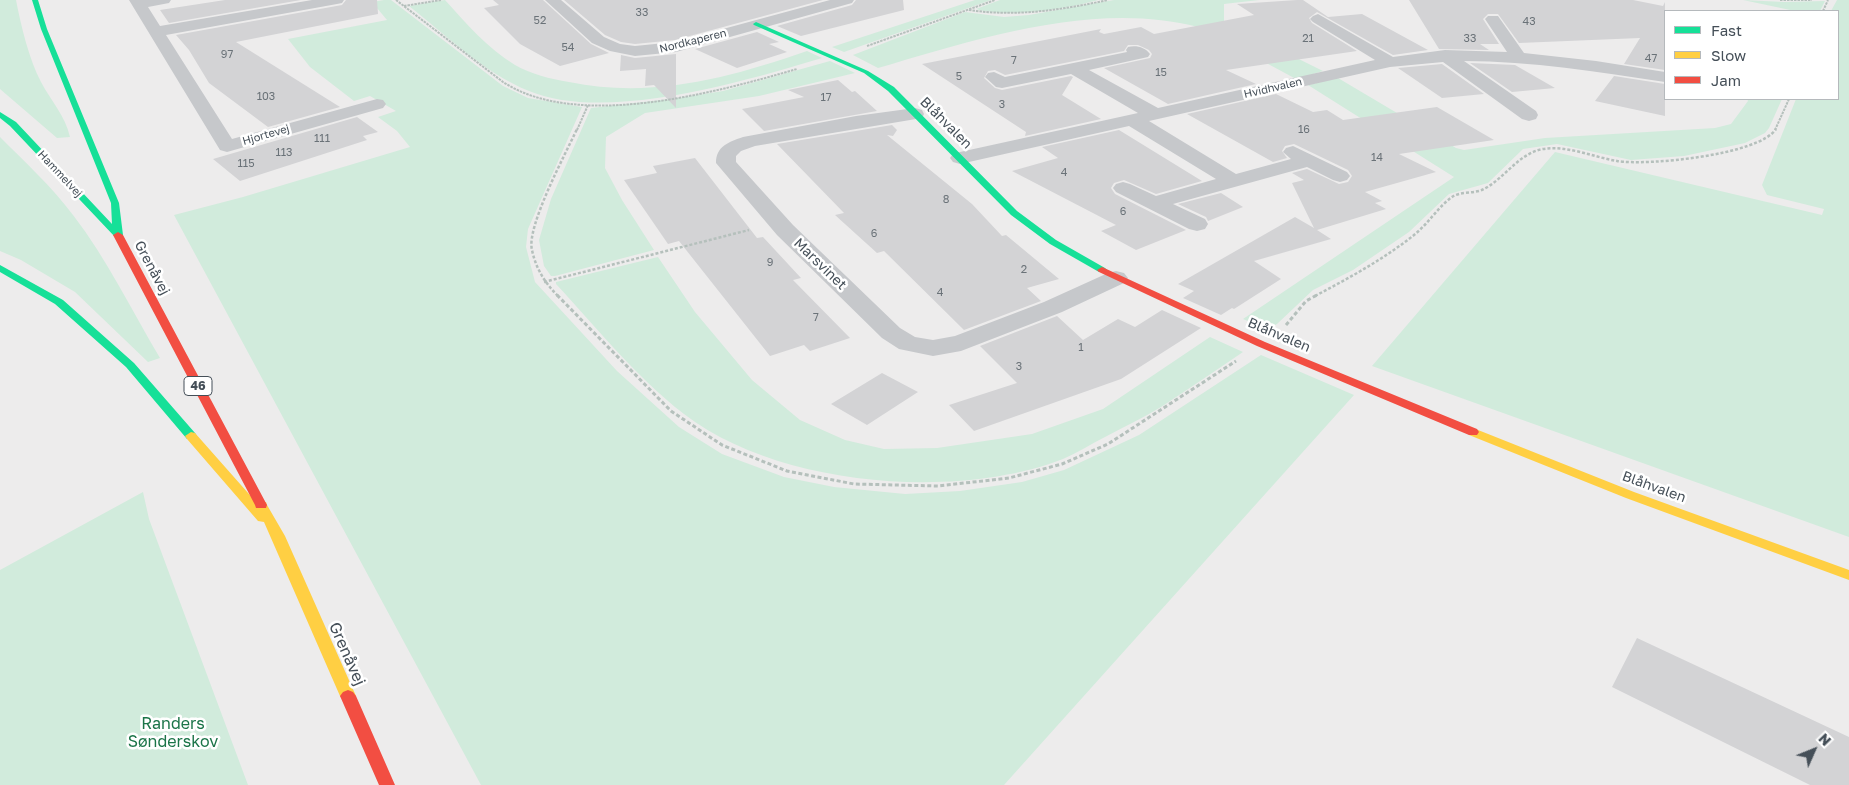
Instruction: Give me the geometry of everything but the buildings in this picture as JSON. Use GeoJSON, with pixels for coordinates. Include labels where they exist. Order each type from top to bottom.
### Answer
{"type":"FeatureCollection","features":[{"type":"Feature","properties":{"kind":"main road","name":"Grenåvej"},"geometry":{"type":"LineString","coordinates":[[35,0],[44,29],[115,202],[118,235],[278,536],[387,785]]}},
{"type":"Feature","properties":{"kind":"main road","name":"Blåhvalen"},"geometry":{"type":"LineString","coordinates":[[756,24],[866,72],[892,89],[1014,212],[1053,242],[1116,278],[1261,344],[1421,411],[1630,495],[1849,574]]}},
{"type":"Feature","properties":{"kind":"main road","name":"Hammelvej"},"geometry":{"type":"LineString","coordinates":[[0,114],[13,124],[118,235]]}},
{"type":"Feature","properties":{"kind":"main road","name":"Grenåvej"},"geometry":{"type":"LineString","coordinates":[[0,268],[59,302],[130,365],[278,536]]}},
{"type":"Feature","properties":{"kind":"street","name":"Hjortevej"},"geometry":{"type":"LineString","coordinates":[[164,0],[137,2],[227,146],[377,104]]}},
{"type":"Feature","properties":{"kind":"street"},"geometry":{"type":"LineString","coordinates":[[155,32],[337,0]]}},
{"type":"Feature","properties":{"kind":"street","name":"Nordkaperen"},"geometry":{"type":"LineString","coordinates":[[552,0],[598,40],[616,48],[653,50],[676,47],[847,0]]}},
{"type":"Feature","properties":{"kind":"street"},"geometry":{"type":"LineString","coordinates":[[1318,18],[1390,62]]}},
{"type":"Feature","properties":{"kind":"street"},"geometry":{"type":"LineString","coordinates":[[1493,19],[1518,56]]}},
{"type":"Feature","properties":{"kind":"street"},"geometry":{"type":"LineString","coordinates":[[994,77],[1002,82],[1142,54],[1134,50]]}},
{"type":"Feature","properties":{"kind":"street"},"geometry":{"type":"LineString","coordinates":[[1445,56],[1529,115]]}},
{"type":"Feature","properties":{"kind":"street","name":"Hvidhvalen"},"geometry":{"type":"LineString","coordinates":[[960,158],[1390,62],[1445,56],[1518,56],[1602,66],[1664,77]]}},
{"type":"Feature","properties":{"kind":"street"},"geometry":{"type":"LineString","coordinates":[[1073,68],[1156,115]]}},
{"type":"Feature","properties":{"kind":"street","name":"Marsvinet"},"geometry":{"type":"LineString","coordinates":[[915,114],[856,122],[750,141],[734,147],[726,154],[726,163],[779,223],[891,333],[908,344],[934,348],[961,343],[1053,307],[1116,278]]}},
{"type":"Feature","properties":{"kind":"street"},"geometry":{"type":"LineString","coordinates":[[1132,120],[1233,181]]}},
{"type":"Feature","properties":{"kind":"street"},"geometry":{"type":"LineString","coordinates":[[1287,149],[1340,176]]}},
{"type":"Feature","properties":{"kind":"street"},"geometry":{"type":"LineString","coordinates":[[1153,203],[1309,160]]}},
{"type":"Feature","properties":{"kind":"street"},"geometry":{"type":"LineString","coordinates":[[1123,188],[1197,224]]}},
{"type":"Feature","properties":{"kind":"path"},"geometry":{"type":"LineString","coordinates":[[404,6],[441,0]]}},
{"type":"Feature","properties":{"kind":"path"},"geometry":{"type":"LineString","coordinates":[[968,10],[986,13],[1017,14],[1108,0]]}},
{"type":"Feature","properties":{"kind":"path"},"geometry":{"type":"LineString","coordinates":[[1780,0],[1812,0]]}},
{"type":"Feature","properties":{"kind":"path"},"geometry":{"type":"LineString","coordinates":[[544,282],[779,223]]}},
{"type":"Feature","properties":{"kind":"green space"},"geometry":{"type":"Polygon","coordinates":[[[0,0],[16,0],[29,53],[41,82],[65,122],[70,137],[57,138],[0,89],[0,0]]]}},
{"type":"Feature","properties":{"kind":"green space"},"geometry":{"type":"Polygon","coordinates":[[[391,0],[503,86],[528,98],[582,107],[528,229],[526,247],[535,282],[617,371],[679,427],[722,454],[784,477],[834,487],[905,494],[960,491],[1022,482],[1064,470],[1139,435],[1261,355],[1354,395],[1004,785],[481,785],[174,215],[243,197],[410,147],[397,131],[378,117],[396,111],[370,96],[354,101],[310,67],[288,39],[387,20],[372,2],[391,0]]]}},
{"type":"Feature","properties":{"kind":"green space"},"geometry":{"type":"Polygon","coordinates":[[[445,0],[495,51],[515,65],[548,78],[600,87],[660,87],[690,83],[749,70],[807,51],[822,58],[716,87],[676,95],[635,101],[596,103],[561,100],[529,91],[496,74],[466,53],[409,6],[445,0]]]}},
{"type":"Feature","properties":{"kind":"green space"},"geometry":{"type":"Polygon","coordinates":[[[975,0],[991,0],[844,52],[832,47],[975,0]]]}},
{"type":"Feature","properties":{"kind":"green space"},"geometry":{"type":"Polygon","coordinates":[[[1000,0],[1098,0],[1037,11],[1003,13],[976,9],[1000,0]]]}},
{"type":"Feature","properties":{"kind":"green space"},"geometry":{"type":"Polygon","coordinates":[[[1114,0],[1259,0],[1224,4],[1224,22],[1323,71],[1296,79],[1202,28],[1159,20],[1119,18],[1078,20],[1036,26],[995,35],[878,68],[853,55],[965,12],[1004,17],[1029,15],[1114,0]]]}},
{"type":"Feature","properties":{"kind":"green space"},"geometry":{"type":"Polygon","coordinates":[[[1743,0],[1825,1],[1820,10],[1790,10],[1743,0]]]}},
{"type":"Feature","properties":{"kind":"green space"},"geometry":{"type":"Polygon","coordinates":[[[1837,0],[1849,0],[1849,537],[1372,366],[1555,152],[1822,215],[1824,209],[1767,195],[1762,185],[1796,100],[1839,100],[1839,10],[1832,10],[1837,0]]]}},
{"type":"Feature","properties":{"kind":"green space"},"geometry":{"type":"Polygon","coordinates":[[[830,61],[855,73],[759,96],[645,113],[606,137],[605,168],[622,200],[654,250],[551,276],[544,266],[539,240],[551,199],[591,108],[723,91],[830,61]]]}},
{"type":"Feature","properties":{"kind":"green space"},"geometry":{"type":"Polygon","coordinates":[[[1338,78],[1456,148],[1464,150],[1545,138],[1715,128],[1731,124],[1748,100],[1782,100],[1765,133],[1745,143],[1684,156],[1631,160],[1557,144],[1523,149],[1488,183],[1449,194],[1409,232],[1353,270],[1313,290],[1277,324],[1267,329],[1243,319],[1454,177],[1308,85],[1338,78]]]}},
{"type":"Feature","properties":{"kind":"green space"},"geometry":{"type":"Polygon","coordinates":[[[0,137],[38,175],[73,215],[108,267],[160,358],[148,362],[75,292],[21,260],[0,251],[0,137]]]}},
{"type":"Feature","properties":{"kind":"green space"},"geometry":{"type":"Polygon","coordinates":[[[658,257],[695,312],[752,380],[800,420],[845,440],[884,449],[937,448],[1032,434],[1103,409],[1210,337],[1243,352],[1147,415],[1063,459],[1020,472],[971,480],[920,482],[868,479],[816,471],[767,457],[723,438],[684,414],[666,400],[633,368],[556,284],[556,282],[658,257]]]}},
{"type":"Feature","properties":{"kind":"green space","name":"Randers Sønderskov"},"geometry":{"type":"Polygon","coordinates":[[[143,492],[149,519],[248,785],[0,785],[0,570],[143,492]]]}},
{"type":"Feature","properties":{"kind":"traffic: fast"},"geometry":{"type":"LineString","coordinates":[[35,0],[44,29],[115,203],[118,235]]}},
{"type":"Feature","properties":{"kind":"traffic: fast"},"geometry":{"type":"LineString","coordinates":[[756,24],[866,72],[891,89],[1014,213],[1053,242],[1102,270]]}},
{"type":"Feature","properties":{"kind":"traffic: fast"},"geometry":{"type":"LineString","coordinates":[[0,114],[13,124],[118,235]]}},
{"type":"Feature","properties":{"kind":"traffic: fast"},"geometry":{"type":"LineString","coordinates":[[0,268],[59,302],[130,365],[191,436]]}},
{"type":"Feature","properties":{"kind":"traffic: slow"},"geometry":{"type":"LineString","coordinates":[[1473,432],[1630,495],[1849,575]]}},
{"type":"Feature","properties":{"kind":"traffic: slow"},"geometry":{"type":"LineString","coordinates":[[191,436],[263,518]]}},
{"type":"Feature","properties":{"kind":"traffic: slow"},"geometry":{"type":"LineString","coordinates":[[261,505],[278,536],[348,696]]}},
{"type":"Feature","properties":{"kind":"traffic: jam"},"geometry":{"type":"LineString","coordinates":[[118,235],[261,505]]}},
{"type":"Feature","properties":{"kind":"traffic: jam"},"geometry":{"type":"LineString","coordinates":[[1102,270],[1261,344],[1473,432]]}},
{"type":"Feature","properties":{"kind":"traffic: jam"},"geometry":{"type":"LineString","coordinates":[[348,696],[387,785]]}}]}
